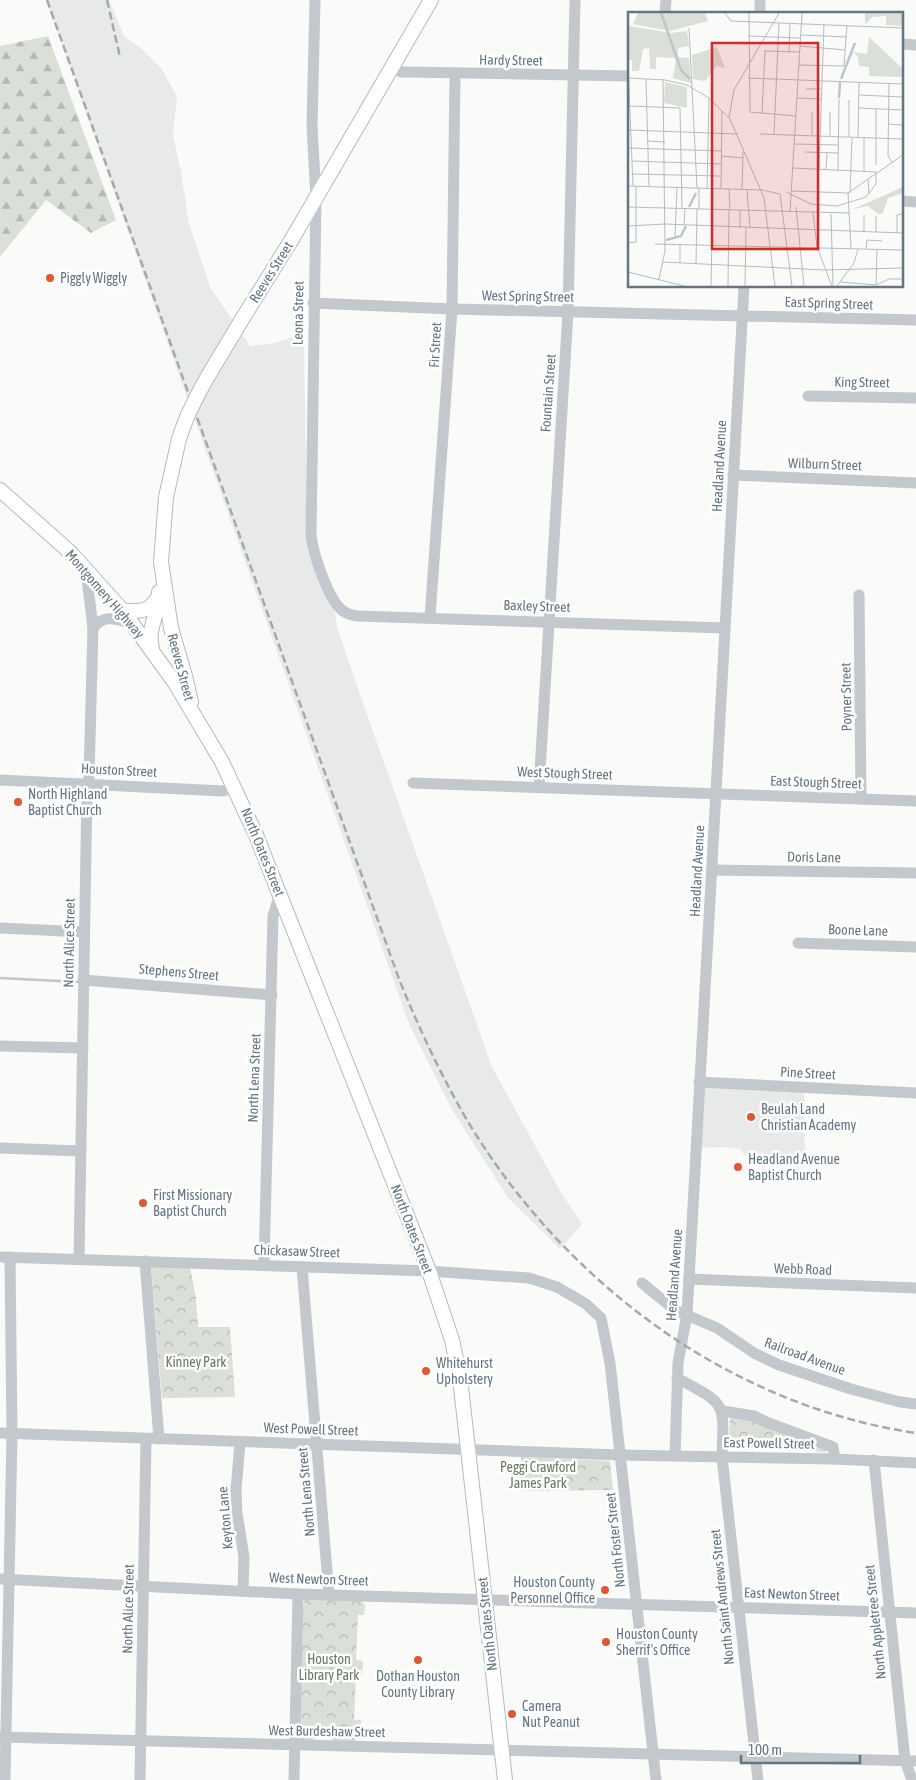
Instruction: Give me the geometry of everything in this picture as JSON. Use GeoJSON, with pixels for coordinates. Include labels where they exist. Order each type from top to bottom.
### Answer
{"type":"FeatureCollection","features":[{"type":"Feature","properties":{"kind":"main road","name":"Reeves Street"},"geometry":{"type":"LineString","coordinates":[[141,631],[159,604],[157,572],[161,562],[166,497],[180,439],[188,415],[197,396],[316,198],[431,0]]}},
{"type":"Feature","properties":{"kind":"main road","name":"Montgomery Highway"},"geometry":{"type":"LineString","coordinates":[[0,490],[48,532],[86,570],[141,631],[194,712]]}},
{"type":"Feature","properties":{"kind":"main road","name":"Reeves Street"},"geometry":{"type":"LineString","coordinates":[[161,562],[164,572],[167,610],[194,712]]}},
{"type":"Feature","properties":{"kind":"main road"},"geometry":{"type":"LineString","coordinates":[[123,611],[147,610],[153,605],[159,595]]}},
{"type":"Feature","properties":{"kind":"main road"},"geometry":{"type":"LineString","coordinates":[[141,631],[158,632],[162,627],[167,610]]}},
{"type":"Feature","properties":{"kind":"main road","name":"North Oates Street"},"geometry":{"type":"LineString","coordinates":[[194,712],[235,788],[280,893],[442,1306],[457,1358],[469,1449],[505,1780]]}},
{"type":"Feature","properties":{"kind":"street","name":"Leona Street"},"geometry":{"type":"LineString","coordinates":[[315,0],[312,126],[316,198],[313,303],[312,546],[331,597],[336,604],[349,614]]}},
{"type":"Feature","properties":{"kind":"street","name":"Fountain Street"},"geometry":{"type":"LineString","coordinates":[[539,787],[568,312],[575,0]]}},
{"type":"Feature","properties":{"kind":"street","name":"Hardy Street"},"geometry":{"type":"LineString","coordinates":[[392,66],[401,72],[628,76]]}},
{"type":"Feature","properties":{"kind":"street","name":"Fir Street"},"geometry":{"type":"LineString","coordinates":[[430,618],[452,309],[455,74]]}},
{"type":"Feature","properties":{"kind":"street","name":"Headland Avenue"},"geometry":{"type":"LineString","coordinates":[[675,1456],[680,1351],[687,1314],[744,288]]}},
{"type":"Feature","properties":{"kind":"street","name":"West Spring Street"},"geometry":{"type":"LineString","coordinates":[[313,303],[452,309],[742,316]]}},
{"type":"Feature","properties":{"kind":"street","name":"East Spring Street"},"geometry":{"type":"LineString","coordinates":[[742,316],[916,320]]}},
{"type":"Feature","properties":{"kind":"street","name":"King Street"},"geometry":{"type":"LineString","coordinates":[[808,396],[916,398]]}},
{"type":"Feature","properties":{"kind":"street","name":"Wilburn Street"},"geometry":{"type":"LineString","coordinates":[[733,475],[916,483]]}},
{"type":"Feature","properties":{"kind":"street","name":"North Alice Street"},"geometry":{"type":"LineString","coordinates":[[79,1259],[84,932],[94,628],[86,570]]}},
{"type":"Feature","properties":{"kind":"street","name":"Poyner Street"},"geometry":{"type":"LineString","coordinates":[[859,595],[860,799]]}},
{"type":"Feature","properties":{"kind":"street","name":"Baxley Street"},"geometry":{"type":"LineString","coordinates":[[349,614],[725,628]]}},
{"type":"Feature","properties":{"kind":"street"},"geometry":{"type":"LineString","coordinates":[[94,628],[102,620],[108,618],[141,631]]}},
{"type":"Feature","properties":{"kind":"street","name":"Houston Street"},"geometry":{"type":"LineString","coordinates":[[0,780],[223,791],[235,788]]}},
{"type":"Feature","properties":{"kind":"street","name":"West Stough Street"},"geometry":{"type":"LineString","coordinates":[[413,783],[716,794]]}},
{"type":"Feature","properties":{"kind":"street","name":"East Stough Street"},"geometry":{"type":"LineString","coordinates":[[716,794],[916,801]]}},
{"type":"Feature","properties":{"kind":"street","name":"Doris Lane"},"geometry":{"type":"LineString","coordinates":[[712,870],[916,873]]}},
{"type":"Feature","properties":{"kind":"street","name":"North Lena Street"},"geometry":{"type":"LineString","coordinates":[[264,1265],[273,916],[280,893]]}},
{"type":"Feature","properties":{"kind":"street"},"geometry":{"type":"LineString","coordinates":[[0,928],[84,932]]}},
{"type":"Feature","properties":{"kind":"street","name":"Boone Lane"},"geometry":{"type":"LineString","coordinates":[[798,942],[916,946]]}},
{"type":"Feature","properties":{"kind":"street","name":"Stephens Street"},"geometry":{"type":"LineString","coordinates":[[83,980],[272,995]]}},
{"type":"Feature","properties":{"kind":"street"},"geometry":{"type":"LineString","coordinates":[[0,1046],[83,1048]]}},
{"type":"Feature","properties":{"kind":"street","name":"Pine Street"},"geometry":{"type":"LineString","coordinates":[[699,1082],[916,1093]]}},
{"type":"Feature","properties":{"kind":"street"},"geometry":{"type":"LineString","coordinates":[[0,1148],[81,1151]]}},
{"type":"Feature","properties":{"kind":"street"},"geometry":{"type":"LineString","coordinates":[[5,1257],[6,1345],[12,1434],[5,1580],[3,1738],[5,1780]]}},
{"type":"Feature","properties":{"kind":"street","name":"Chickasaw Street"},"geometry":{"type":"LineString","coordinates":[[5,1257],[429,1271],[529,1278],[557,1287],[586,1304]]}},
{"type":"Feature","properties":{"kind":"street"},"geometry":{"type":"LineString","coordinates":[[145,1261],[159,1439]]}},
{"type":"Feature","properties":{"kind":"street","name":"North Lena Street"},"geometry":{"type":"LineString","coordinates":[[302,1267],[329,1595]]}},
{"type":"Feature","properties":{"kind":"street","name":"Webb Road"},"geometry":{"type":"LineString","coordinates":[[689,1279],[916,1288]]}},
{"type":"Feature","properties":{"kind":"street","name":"Railroad Avenue"},"geometry":{"type":"LineString","coordinates":[[642,1284],[676,1310],[717,1328],[754,1353],[779,1365],[900,1402],[916,1404]]}},
{"type":"Feature","properties":{"kind":"street","name":"North Foster Street"},"geometry":{"type":"LineString","coordinates":[[586,1304],[601,1318],[607,1344],[621,1455],[656,1780]]}},
{"type":"Feature","properties":{"kind":"street"},"geometry":{"type":"LineString","coordinates":[[678,1378],[713,1398],[723,1411],[754,1416],[833,1447],[835,1459]]}},
{"type":"Feature","properties":{"kind":"street","name":"North Saint Andrews Street"},"geometry":{"type":"LineString","coordinates":[[723,1411],[722,1457],[758,1780]]}},
{"type":"Feature","properties":{"kind":"street","name":"West Powell Street"},"geometry":{"type":"LineString","coordinates":[[0,1433],[621,1455]]}},
{"type":"Feature","properties":{"kind":"street","name":"North Alice Street"},"geometry":{"type":"LineString","coordinates":[[140,1780],[146,1439]]}},
{"type":"Feature","properties":{"kind":"street","name":"Keyton Lane"},"geometry":{"type":"LineString","coordinates":[[240,1442],[236,1490],[237,1513],[243,1546],[243,1591]]}},
{"type":"Feature","properties":{"kind":"street","name":"East Powell Street"},"geometry":{"type":"LineString","coordinates":[[621,1455],[874,1460],[916,1463]]}},
{"type":"Feature","properties":{"kind":"street","name":"North Appletree Street"},"geometry":{"type":"LineString","coordinates":[[874,1460],[889,1612],[912,1780]]}},
{"type":"Feature","properties":{"kind":"street","name":"West Newton Street"},"geometry":{"type":"LineString","coordinates":[[5,1580],[298,1594],[637,1604]]}},
{"type":"Feature","properties":{"kind":"street"},"geometry":{"type":"LineString","coordinates":[[294,1780],[298,1594]]}},
{"type":"Feature","properties":{"kind":"street","name":"East Newton Street"},"geometry":{"type":"LineString","coordinates":[[637,1604],[916,1613]]}},
{"type":"Feature","properties":{"kind":"street","name":"West Burdeshaw Street"},"geometry":{"type":"LineString","coordinates":[[3,1738],[910,1760]]}},
{"type":"Feature","properties":{"kind":"shaded area"},"geometry":{"type":"Polygon","coordinates":[[[46,0],[109,0],[124,36],[143,50],[161,68],[177,96],[173,135],[189,224],[210,287],[250,346],[275,343],[293,337],[304,347],[307,520],[319,579],[335,612],[337,627],[364,706],[492,1067],[560,1191],[582,1224],[560,1249],[508,1198],[451,1108],[409,1024],[46,0]]]}},
{"type":"Feature","properties":{"kind":"shaded area","name":"Beulah Land Christian Academy"},"geometry":{"type":"Polygon","coordinates":[[[699,1082],[804,1087],[805,1159],[745,1156],[740,1149],[723,1147],[697,1148],[699,1082]]]}},
{"type":"Feature","properties":{"kind":"green space"},"geometry":{"type":"Polygon","coordinates":[[[48,36],[116,220],[91,233],[46,200],[0,257],[0,46],[48,36]]]}},
{"type":"Feature","properties":{"kind":"green space","name":"Kinney Park"},"geometry":{"type":"Polygon","coordinates":[[[151,1265],[190,1267],[196,1298],[198,1327],[230,1327],[235,1397],[162,1398],[151,1265]]]}},
{"type":"Feature","properties":{"kind":"green space"},"geometry":{"type":"Polygon","coordinates":[[[730,1416],[754,1419],[828,1450],[826,1452],[731,1448],[729,1444],[730,1416]]]}},
{"type":"Feature","properties":{"kind":"green space","name":"Peggi Crawford James Park"},"geometry":{"type":"Polygon","coordinates":[[[521,1457],[610,1461],[613,1490],[522,1491],[521,1457]]]}},
{"type":"Feature","properties":{"kind":"green space","name":"Houston Library Park"},"geometry":{"type":"Polygon","coordinates":[[[305,1599],[362,1601],[365,1606],[364,1615],[358,1615],[356,1660],[363,1661],[362,1675],[356,1675],[354,1720],[361,1720],[360,1735],[355,1741],[334,1741],[329,1737],[320,1737],[309,1741],[300,1741],[303,1607],[305,1599]]]}},
{"type":"Feature","properties":{"kind":"waterway"},"geometry":{"type":"LineString","coordinates":[[0,978],[79,982]]}},
{"type":"Feature","properties":{"kind":"railway"},"geometry":{"type":"LineString","coordinates":[[47,0],[399,979],[429,1048],[464,1115],[503,1175],[548,1230],[599,1280],[655,1325],[715,1363],[779,1395],[846,1418],[916,1433]]}},
{"type":"Feature","properties":{"kind":"railway"},"geometry":{"type":"LineString","coordinates":[[107,0],[120,57]]}},
{"type":"Feature","properties":{"kind":"place","name":"Piggly Wiggly"},"geometry":{"type":"Point","coordinates":[50,278]}},
{"type":"Feature","properties":{"kind":"place","name":"North Highland Baptist Church"},"geometry":{"type":"Point","coordinates":[18,802]}},
{"type":"Feature","properties":{"kind":"place","name":"Beulah Land Christian Academy"},"geometry":{"type":"Point","coordinates":[751,1117]}},
{"type":"Feature","properties":{"kind":"place","name":"Headland Avenue Baptist Church"},"geometry":{"type":"Point","coordinates":[738,1167]}},
{"type":"Feature","properties":{"kind":"place","name":"First Missionary Baptist Church"},"geometry":{"type":"Point","coordinates":[143,1203]}},
{"type":"Feature","properties":{"kind":"place","name":"Whitehurst Upholstery"},"geometry":{"type":"Point","coordinates":[426,1371]}},
{"type":"Feature","properties":{"kind":"place","name":"Houston County Personnel Office"},"geometry":{"type":"Point","coordinates":[605,1590]}},
{"type":"Feature","properties":{"kind":"place","name":"Houston County Sherrif's Office"},"geometry":{"type":"Point","coordinates":[606,1642]}},
{"type":"Feature","properties":{"kind":"place","name":"Dothan Houston County Library"},"geometry":{"type":"Point","coordinates":[418,1660]}},
{"type":"Feature","properties":{"kind":"place","name":"Camera Nut Peanut"},"geometry":{"type":"Point","coordinates":[512,1714]}}]}
